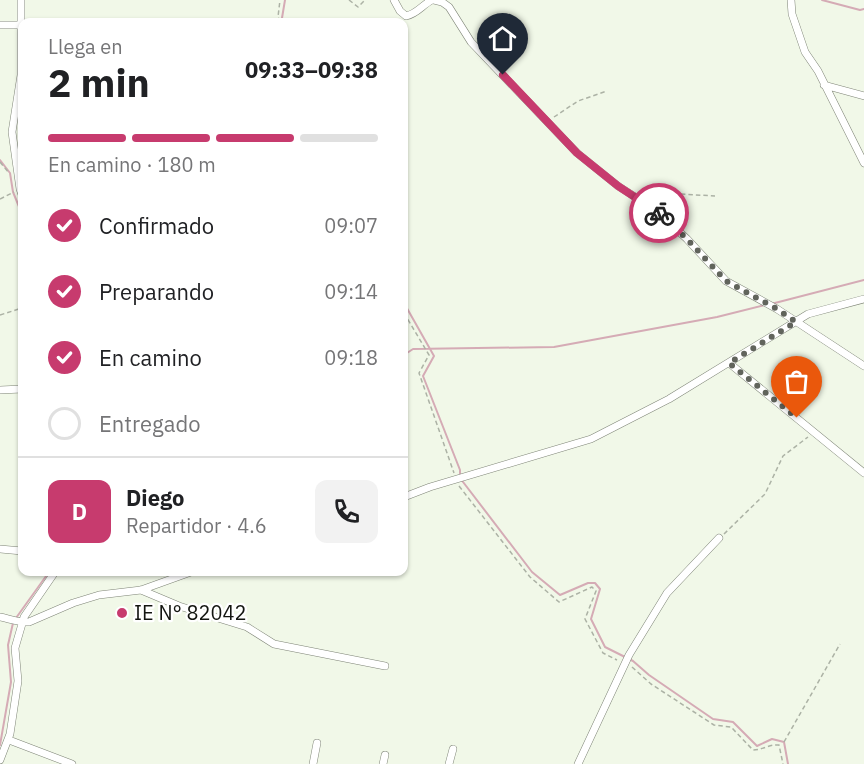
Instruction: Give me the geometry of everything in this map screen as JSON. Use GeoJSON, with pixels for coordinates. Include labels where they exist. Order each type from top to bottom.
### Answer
{"type":"FeatureCollection","features":[{"type":"Feature","properties":{"kind":"street"},"geometry":{"type":"LineString","coordinates":[[21,0],[22,18]]}},
{"type":"Feature","properties":{"kind":"street"},"geometry":{"type":"LineString","coordinates":[[394,0],[406,16],[414,14],[424,4],[433,0],[442,2],[450,8],[471,42],[585,159],[618,186],[657,211],[726,281],[777,309],[864,366]]}},
{"type":"Feature","properties":{"kind":"street"},"geometry":{"type":"LineString","coordinates":[[791,0],[792,14],[805,52],[864,163]]}},
{"type":"Feature","properties":{"kind":"street"},"geometry":{"type":"LineString","coordinates":[[0,25],[18,24]]}},
{"type":"Feature","properties":{"kind":"street"},"geometry":{"type":"LineString","coordinates":[[824,85],[864,96]]}},
{"type":"Feature","properties":{"kind":"street"},"geometry":{"type":"LineString","coordinates":[[18,99],[12,132],[18,164]]}},
{"type":"Feature","properties":{"kind":"street"},"geometry":{"type":"LineString","coordinates":[[408,496],[458,478],[591,439],[669,399],[808,314],[864,299]]}},
{"type":"Feature","properties":{"kind":"street"},"geometry":{"type":"LineString","coordinates":[[729,363],[864,472]]}},
{"type":"Feature","properties":{"kind":"street"},"geometry":{"type":"LineString","coordinates":[[0,390],[18,388]]}},
{"type":"Feature","properties":{"kind":"street"},"geometry":{"type":"LineString","coordinates":[[578,764],[625,663],[667,593],[719,538]]}},
{"type":"Feature","properties":{"kind":"street"},"geometry":{"type":"LineString","coordinates":[[0,549],[18,551]]}},
{"type":"Feature","properties":{"kind":"street"},"geometry":{"type":"LineString","coordinates":[[0,760],[9,741],[18,681],[15,648],[22,623],[52,576]]}},
{"type":"Feature","properties":{"kind":"street"},"geometry":{"type":"LineString","coordinates":[[0,617],[22,623],[29,622],[73,603],[99,595],[141,590],[180,576]]}},
{"type":"Feature","properties":{"kind":"street"},"geometry":{"type":"LineString","coordinates":[[141,590],[179,606],[247,627],[274,644],[385,666]]}},
{"type":"Feature","properties":{"kind":"street"},"geometry":{"type":"LineString","coordinates":[[9,741],[72,764]]}},
{"type":"Feature","properties":{"kind":"street"},"geometry":{"type":"LineString","coordinates":[[313,764],[317,743]]}},
{"type":"Feature","properties":{"kind":"street"},"geometry":{"type":"LineString","coordinates":[[449,764],[453,749]]}},
{"type":"Feature","properties":{"kind":"street"},"geometry":{"type":"LineString","coordinates":[[383,764],[385,755]]}},
{"type":"Feature","properties":{"kind":"path"},"geometry":{"type":"LineString","coordinates":[[278,18],[280,0]]}},
{"type":"Feature","properties":{"kind":"path"},"geometry":{"type":"LineString","coordinates":[[349,0],[358,7],[365,0]]}},
{"type":"Feature","properties":{"kind":"path"},"geometry":{"type":"LineString","coordinates":[[548,121],[578,101],[607,91]]}},
{"type":"Feature","properties":{"kind":"path"},"geometry":{"type":"LineString","coordinates":[[0,162],[8,173],[18,174]]}},
{"type":"Feature","properties":{"kind":"path"},"geometry":{"type":"LineString","coordinates":[[0,199],[18,193]]}},
{"type":"Feature","properties":{"kind":"path"},"geometry":{"type":"LineString","coordinates":[[657,211],[679,194],[715,196]]}},
{"type":"Feature","properties":{"kind":"path"},"geometry":{"type":"LineString","coordinates":[[0,315],[18,309]]}},
{"type":"Feature","properties":{"kind":"path"},"geometry":{"type":"LineString","coordinates":[[408,320],[429,355],[419,373],[458,478],[460,490],[530,577],[560,602],[592,587],[596,591],[585,620],[603,653],[632,666],[651,684],[714,725],[731,727],[753,750],[759,750],[771,744],[779,746],[783,764]]}},
{"type":"Feature","properties":{"kind":"path"},"geometry":{"type":"LineString","coordinates":[[719,538],[765,494],[783,456],[814,432]]}},
{"type":"Feature","properties":{"kind":"path"},"geometry":{"type":"LineString","coordinates":[[784,742],[840,644]]}},
{"type":"Feature","properties":{"kind":"waterway"},"geometry":{"type":"LineString","coordinates":[[282,18],[285,0]]}},
{"type":"Feature","properties":{"kind":"waterway"},"geometry":{"type":"LineString","coordinates":[[822,0],[860,10],[864,9]]}},
{"type":"Feature","properties":{"kind":"waterway"},"geometry":{"type":"LineString","coordinates":[[0,160],[10,173],[13,192],[18,204]]}},
{"type":"Feature","properties":{"kind":"waterway"},"geometry":{"type":"LineString","coordinates":[[771,304],[864,280]]}},
{"type":"Feature","properties":{"kind":"waterway"},"geometry":{"type":"LineString","coordinates":[[408,352],[413,349],[554,347],[717,317],[765,305]]}},
{"type":"Feature","properties":{"kind":"waterway"},"geometry":{"type":"LineString","coordinates":[[408,310],[434,356],[423,376],[460,470],[460,478],[532,572],[560,595],[588,583],[595,583],[600,589],[591,619],[605,647],[633,661],[649,675],[713,719],[733,722],[757,746],[772,739],[784,742],[788,764]]}},
{"type":"Feature","properties":{"kind":"waterway"},"geometry":{"type":"LineString","coordinates":[[16,618],[46,576]]}},
{"type":"Feature","properties":{"kind":"waterway"},"geometry":{"type":"LineString","coordinates":[[0,745],[11,682],[8,645],[13,623]]}},
{"type":"Feature","properties":{"kind":"way so far"},"geometry":{"type":"LineString","coordinates":[[659,213],[726,281],[796,322],[729,363],[797,418]]}},
{"type":"Feature","properties":{"kind":"place","name":"IE N° 82042"},"geometry":{"type":"Point","coordinates":[122,613]}},
{"type":"Feature","properties":{"kind":"route"},"geometry":{"type":"LineString","coordinates":[[503,75],[577,153],[618,186],[659,213]]}}]}
